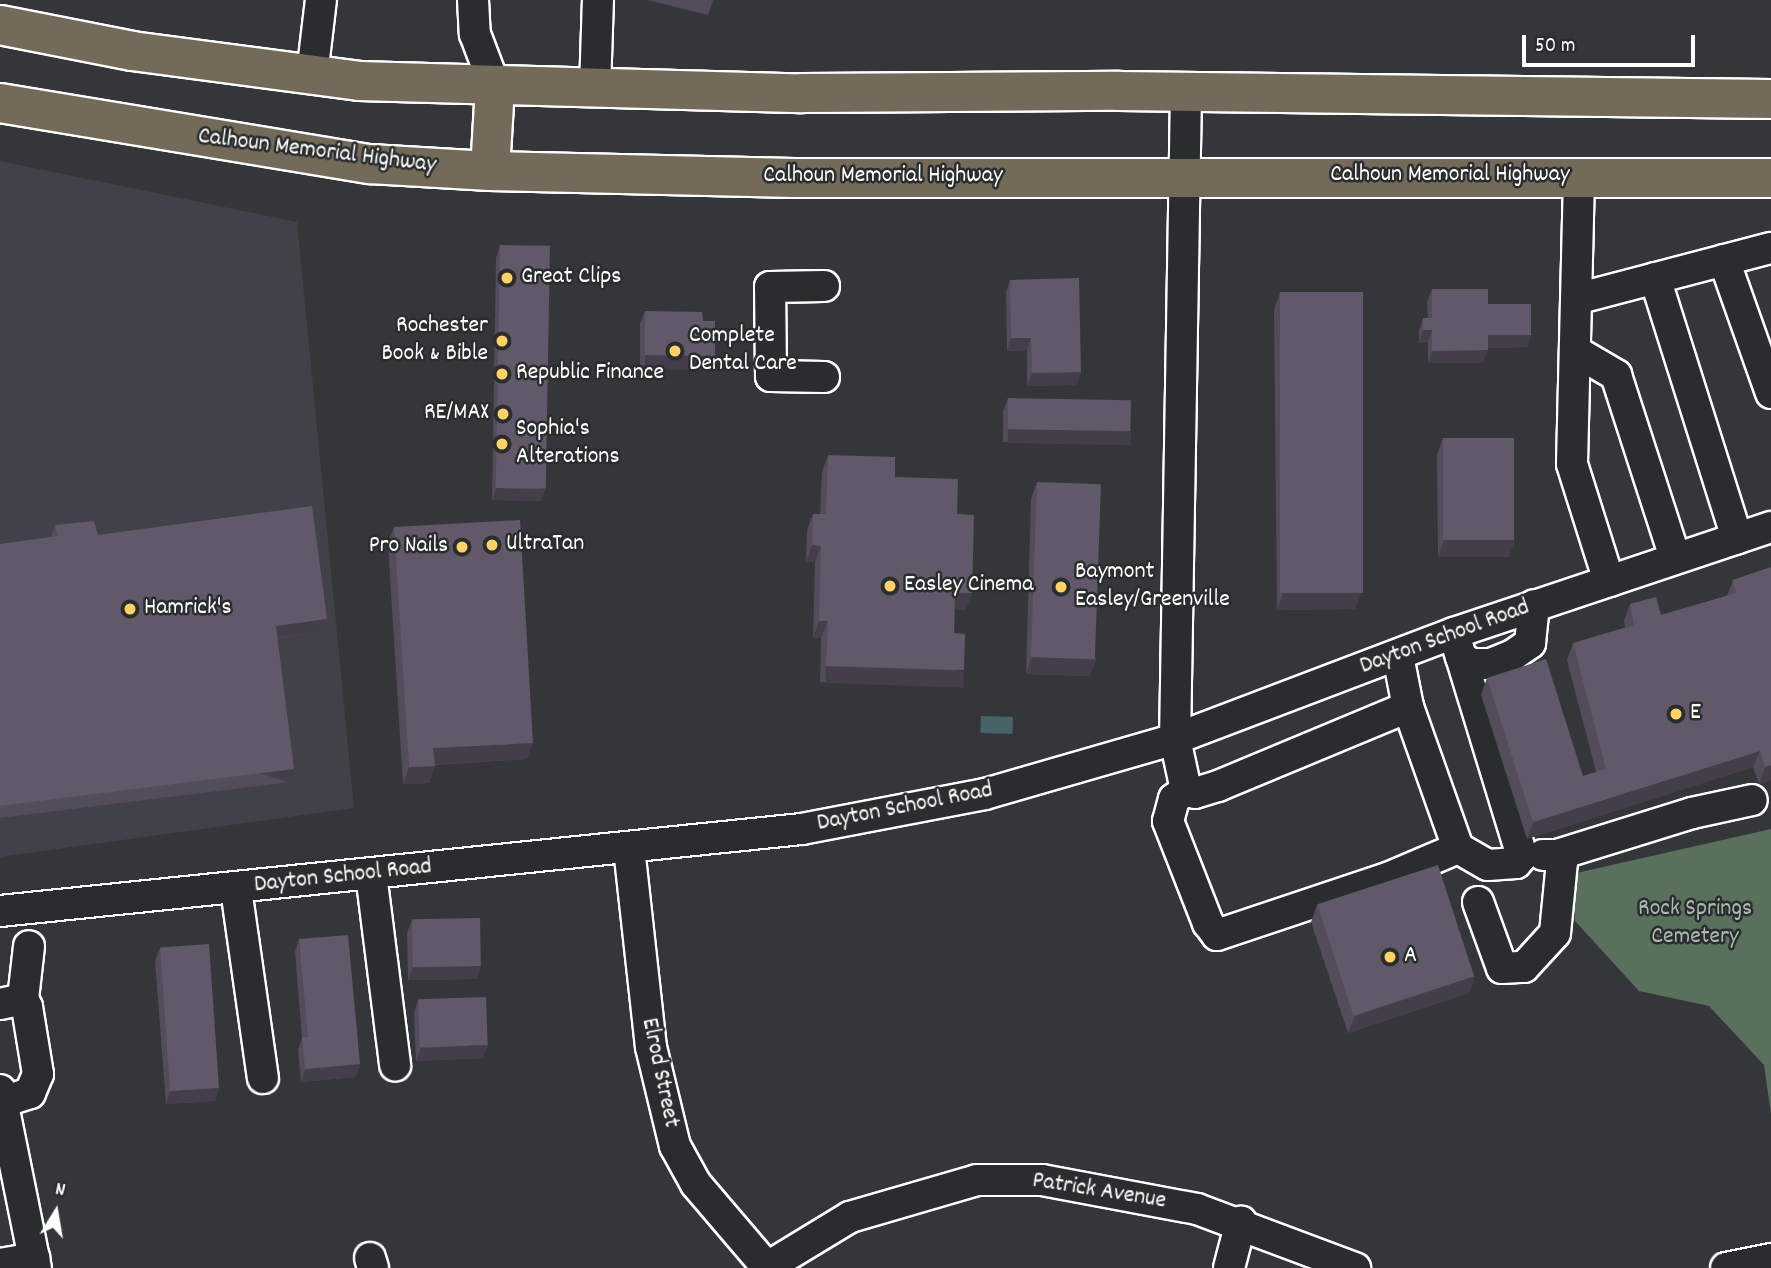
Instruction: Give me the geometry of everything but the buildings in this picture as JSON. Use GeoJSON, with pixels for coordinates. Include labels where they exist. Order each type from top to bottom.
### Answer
{"type":"FeatureCollection","features":[{"type":"Feature","properties":{"kind":"highway"},"geometry":{"type":"LineString","coordinates":[[0,25],[132,51],[312,75],[495,87],[1771,99]]}},
{"type":"Feature","properties":{"kind":"highway"},"geometry":{"type":"LineString","coordinates":[[490,171],[495,87]]}},
{"type":"Feature","properties":{"kind":"highway","name":"Calhoun Memorial Highway"},"geometry":{"type":"LineString","coordinates":[[0,103],[370,164],[490,171],[804,178],[1184,175],[1771,178]]}},
{"type":"Feature","properties":{"kind":"street"},"geometry":{"type":"LineString","coordinates":[[312,75],[321,0]]}},
{"type":"Feature","properties":{"kind":"street"},"geometry":{"type":"LineString","coordinates":[[473,0],[475,34],[495,87]]}},
{"type":"Feature","properties":{"kind":"street"},"geometry":{"type":"LineString","coordinates":[[595,89],[598,0]]}},
{"type":"Feature","properties":{"kind":"street"},"geometry":{"type":"LineString","coordinates":[[1186,92],[1175,739],[1186,790]]}},
{"type":"Feature","properties":{"kind":"street"},"geometry":{"type":"LineString","coordinates":[[1579,177],[1572,464],[1609,581]]}},
{"type":"Feature","properties":{"kind":"street"},"geometry":{"type":"LineString","coordinates":[[1576,299],[1771,248]]}},
{"type":"Feature","properties":{"kind":"street"},"geometry":{"type":"LineString","coordinates":[[1724,260],[1771,393]]}},
{"type":"Feature","properties":{"kind":"street"},"geometry":{"type":"LineString","coordinates":[[1655,278],[1737,538]]}},
{"type":"Feature","properties":{"kind":"street"},"geometry":{"type":"LineString","coordinates":[[824,286],[770,287],[771,376],[824,377]]}},
{"type":"Feature","properties":{"kind":"street"},"geometry":{"type":"LineString","coordinates":[[1575,351],[1616,375],[1675,558]]}},
{"type":"Feature","properties":{"kind":"street","name":"Dayton School Road"},"geometry":{"type":"LineString","coordinates":[[0,911],[236,889],[802,828],[985,794],[1175,739],[1398,656],[1457,645],[1534,605],[1771,527]]}},
{"type":"Feature","properties":{"kind":"street"},"geometry":{"type":"LineString","coordinates":[[1457,645],[1471,664],[1491,664],[1525,649],[1532,636],[1534,605]]}},
{"type":"Feature","properties":{"kind":"street"},"geometry":{"type":"LineString","coordinates":[[1398,656],[1408,707],[1502,968],[1524,967],[1555,933],[1543,856],[1457,645]]}},
{"type":"Feature","properties":{"kind":"street"},"geometry":{"type":"LineString","coordinates":[[1186,790],[1195,793],[1217,786],[1408,707]]}},
{"type":"Feature","properties":{"kind":"street"},"geometry":{"type":"LineString","coordinates":[[1186,790],[1174,799],[1168,821],[1208,923],[1217,935],[1458,848],[1488,865],[1516,863],[1692,813],[1752,800]]}},
{"type":"Feature","properties":{"kind":"street","name":"Elrod Street"},"geometry":{"type":"LineString","coordinates":[[629,848],[651,1047],[675,1146],[696,1184],[767,1268]]}},
{"type":"Feature","properties":{"kind":"street"},"geometry":{"type":"LineString","coordinates":[[371,874],[395,1065]]}},
{"type":"Feature","properties":{"kind":"street"},"geometry":{"type":"LineString","coordinates":[[236,889],[263,1078]]}},
{"type":"Feature","properties":{"kind":"street"},"geometry":{"type":"LineString","coordinates":[[0,1264],[35,1263],[1,1096],[30,1093],[38,1074],[11,1001],[29,946]]}},
{"type":"Feature","properties":{"kind":"street","name":"Patrick Avenue"},"geometry":{"type":"LineString","coordinates":[[767,1268],[850,1217],[977,1180],[1042,1180],[1197,1209],[1241,1222],[1355,1268]]}},
{"type":"Feature","properties":{"kind":"street"},"geometry":{"type":"LineString","coordinates":[[1229,1268],[1241,1222]]}},
{"type":"Feature","properties":{"kind":"street"},"geometry":{"type":"LineString","coordinates":[[1726,1268],[1771,1259]]}},
{"type":"Feature","properties":{"kind":"shaded area"},"geometry":{"type":"Polygon","coordinates":[[[0,161],[297,222],[354,808],[0,857],[0,161]]]}},
{"type":"Feature","properties":{"kind":"green space","name":"Rock Springs Cemetery"},"geometry":{"type":"Polygon","coordinates":[[[1771,829],[1771,1114],[1764,1065],[1709,1006],[1639,991],[1575,921],[1572,874],[1771,829]]]}},
{"type":"Feature","properties":{"kind":"water"},"geometry":{"type":"Polygon","coordinates":[[[981,716],[1013,717],[1012,734],[980,733],[981,716]]]}},
{"type":"Feature","properties":{"kind":"place","name":"Great Clips"},"geometry":{"type":"Point","coordinates":[507,278]}},
{"type":"Feature","properties":{"kind":"place","name":"Rochester Book & Bible"},"geometry":{"type":"Point","coordinates":[502,341]}},
{"type":"Feature","properties":{"kind":"place","name":"Complete Dental Care"},"geometry":{"type":"Point","coordinates":[675,351]}},
{"type":"Feature","properties":{"kind":"place","name":"Republic Finance"},"geometry":{"type":"Point","coordinates":[502,374]}},
{"type":"Feature","properties":{"kind":"place","name":"RE/MAX"},"geometry":{"type":"Point","coordinates":[503,414]}},
{"type":"Feature","properties":{"kind":"place","name":"Sophia's Alterations"},"geometry":{"type":"Point","coordinates":[502,444]}},
{"type":"Feature","properties":{"kind":"place","name":"UltraTan"},"geometry":{"type":"Point","coordinates":[492,545]}},
{"type":"Feature","properties":{"kind":"place","name":"Pro Nails"},"geometry":{"type":"Point","coordinates":[462,547]}},
{"type":"Feature","properties":{"kind":"place","name":"Easley Cinema"},"geometry":{"type":"Point","coordinates":[890,586]}},
{"type":"Feature","properties":{"kind":"place","name":"Baymont Easley/Greenville"},"geometry":{"type":"Point","coordinates":[1061,587]}},
{"type":"Feature","properties":{"kind":"place","name":"Hamrick's"},"geometry":{"type":"Point","coordinates":[130,609]}},
{"type":"Feature","properties":{"kind":"place","name":"E"},"geometry":{"type":"Point","coordinates":[1676,714]}},
{"type":"Feature","properties":{"kind":"place","name":"A"},"geometry":{"type":"Point","coordinates":[1390,957]}}]}
